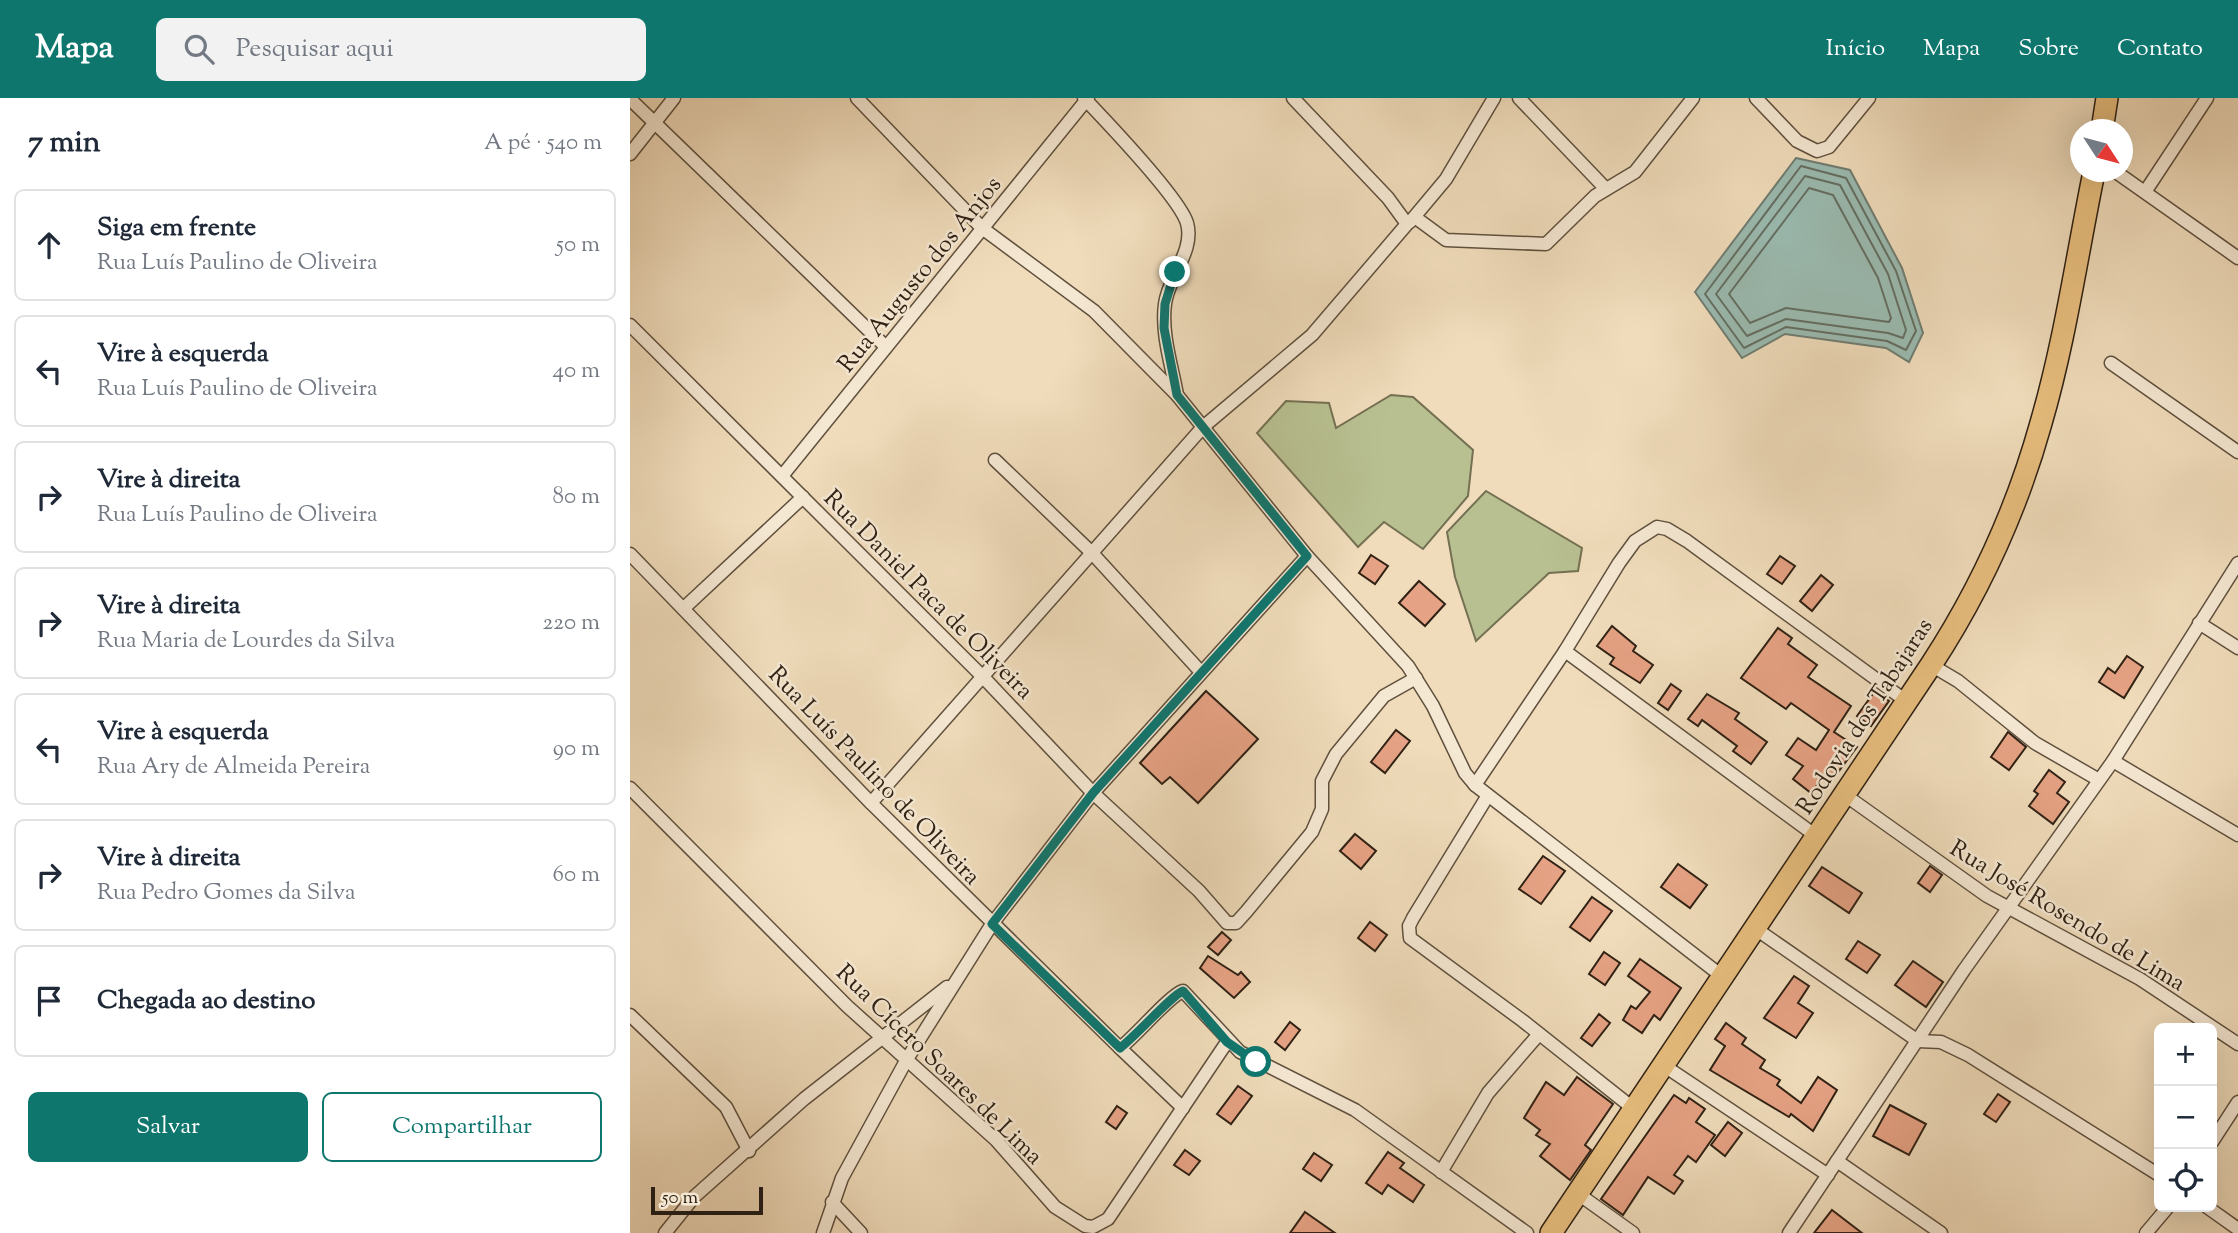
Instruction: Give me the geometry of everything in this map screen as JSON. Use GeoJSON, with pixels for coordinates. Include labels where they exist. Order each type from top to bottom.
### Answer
{"type":"FeatureCollection","features":[{"type":"Feature","properties":{"kind":"main road"},"geometry":{"type":"LineString","coordinates":[[2104,119],[2107,98]]}},
{"type":"Feature","properties":{"kind":"main road","name":"Rodovia dos Tabajaras"},"geometry":{"type":"LineString","coordinates":[[1551,1233],[1931,665],[1983,578],[2014,504],[2041,422],[2092,182]]}},
{"type":"Feature","properties":{"kind":"street"},"geometry":{"type":"LineString","coordinates":[[630,154],[674,98]]}},
{"type":"Feature","properties":{"kind":"street"},"geometry":{"type":"LineString","coordinates":[[857,98],[982,228],[1094,311],[1177,395],[1307,556],[1401,657],[1416,678],[1465,773],[1475,785],[1723,976]]}},
{"type":"Feature","properties":{"kind":"street"},"geometry":{"type":"LineString","coordinates":[[1293,98],[1411,221],[1446,240],[1546,244],[1606,189],[1635,172],[1693,98]]}},
{"type":"Feature","properties":{"kind":"street"},"geometry":{"type":"LineString","coordinates":[[871,803],[1203,428],[1312,335],[1411,221],[1464,152],[1494,98]]}},
{"type":"Feature","properties":{"kind":"street"},"geometry":{"type":"LineString","coordinates":[[1519,98],[1606,189]]}},
{"type":"Feature","properties":{"kind":"street"},"geometry":{"type":"LineString","coordinates":[[1756,98],[1797,141],[1817,151],[1829,147],[1869,98]]}},
{"type":"Feature","properties":{"kind":"street"},"geometry":{"type":"LineString","coordinates":[[2145,192],[2207,98]]}},
{"type":"Feature","properties":{"kind":"street"},"geometry":{"type":"LineString","coordinates":[[630,99],[887,347]]}},
{"type":"Feature","properties":{"kind":"street"},"geometry":{"type":"LineString","coordinates":[[1086,99],[1158,183],[1186,222],[1187,243],[1165,304],[1164,328],[1177,395]]}},
{"type":"Feature","properties":{"kind":"street","name":"Rua Augusto dos Anjos"},"geometry":{"type":"LineString","coordinates":[[782,476],[1086,99]]}},
{"type":"Feature","properties":{"kind":"street"},"geometry":{"type":"LineString","coordinates":[[2130,182],[2238,258]]}},
{"type":"Feature","properties":{"kind":"street","name":"Rua Daniel Paca de Oliveira"},"geometry":{"type":"LineString","coordinates":[[630,325],[984,678],[1093,793],[1199,891],[1227,923],[1236,923],[1312,832],[1322,809],[1322,781],[1336,754],[1388,692],[1416,678]]}},
{"type":"Feature","properties":{"kind":"street"},"geometry":{"type":"LineString","coordinates":[[2111,363],[2238,452]]}},
{"type":"Feature","properties":{"kind":"street"},"geometry":{"type":"LineString","coordinates":[[995,460],[1092,553],[1200,671]]}},
{"type":"Feature","properties":{"kind":"street"},"geometry":{"type":"LineString","coordinates":[[684,608],[803,497]]}},
{"type":"Feature","properties":{"kind":"street"},"geometry":{"type":"LineString","coordinates":[[1475,785],[1635,541],[1650,530],[1662,527],[1687,541],[1906,701]]}},
{"type":"Feature","properties":{"kind":"street","name":"Rua Luís Paulino de Oliveira"},"geometry":{"type":"LineString","coordinates":[[630,554],[871,803],[1183,1108]]}},
{"type":"Feature","properties":{"kind":"street"},"geometry":{"type":"LineString","coordinates":[[823,1233],[842,1178],[907,1059],[992,924],[1093,793],[1200,671],[1307,556]]}},
{"type":"Feature","properties":{"kind":"street"},"geometry":{"type":"LineString","coordinates":[[1789,1233],[2008,908],[2113,761],[2238,563]]}},
{"type":"Feature","properties":{"kind":"street"},"geometry":{"type":"LineString","coordinates":[[2199,623],[2238,648]]}},
{"type":"Feature","properties":{"kind":"street"},"geometry":{"type":"LineString","coordinates":[[1565,651],[1816,836]]}},
{"type":"Feature","properties":{"kind":"street"},"geometry":{"type":"LineString","coordinates":[[1931,665],[1958,681],[2035,743],[2099,780]]}},
{"type":"Feature","properties":{"kind":"street"},"geometry":{"type":"LineString","coordinates":[[2113,761],[2238,835]]}},
{"type":"Feature","properties":{"kind":"street","name":"Rua Cícero Soares de Lima"},"geometry":{"type":"LineString","coordinates":[[630,788],[883,1038],[996,1140],[1055,1207],[1085,1226],[1093,1227],[1108,1219],[1227,1042]]}},
{"type":"Feature","properties":{"kind":"street","name":"Rua José Rosendo de Lima"},"geometry":{"type":"LineString","coordinates":[[1845,795],[1952,873],[2008,908],[2140,979],[2238,1044]]}},
{"type":"Feature","properties":{"kind":"street"},"geometry":{"type":"LineString","coordinates":[[1488,797],[1413,918],[1409,932],[1415,944],[1539,1034],[1634,1110]]}},
{"type":"Feature","properties":{"kind":"street"},"geometry":{"type":"LineString","coordinates":[[1756,929],[1917,1041],[1941,1042],[1968,1055],[2154,1172]]}},
{"type":"Feature","properties":{"kind":"street"},"geometry":{"type":"LineString","coordinates":[[665,1233],[694,1197],[749,1151],[804,1099],[956,980]]}},
{"type":"Feature","properties":{"kind":"street"},"geometry":{"type":"LineString","coordinates":[[1120,1048],[1138,1035],[1174,996],[1183,991],[1227,1042],[1256,1062],[1332,1096],[1355,1110],[1527,1233]]}},
{"type":"Feature","properties":{"kind":"street"},"geometry":{"type":"LineString","coordinates":[[630,1015],[726,1107],[749,1151]]}},
{"type":"Feature","properties":{"kind":"street"},"geometry":{"type":"LineString","coordinates":[[1441,1172],[1488,1093],[1539,1034]]}},
{"type":"Feature","properties":{"kind":"street"},"geometry":{"type":"LineString","coordinates":[[1663,1065],[1828,1175]]}},
{"type":"Feature","properties":{"kind":"street"},"geometry":{"type":"LineString","coordinates":[[2217,1134],[2238,1102]]}},
{"type":"Feature","properties":{"kind":"street"},"geometry":{"type":"LineString","coordinates":[[1838,1161],[1941,1233]]}},
{"type":"Feature","properties":{"kind":"street"},"geometry":{"type":"LineString","coordinates":[[1577,1193],[1633,1233]]}},
{"type":"Feature","properties":{"kind":"street"},"geometry":{"type":"LineString","coordinates":[[832,1202],[861,1233]]}},
{"type":"Feature","properties":{"kind":"street"},"geometry":{"type":"LineString","coordinates":[[2146,1233],[2164,1212]]}},
{"type":"Feature","properties":{"kind":"street"},"geometry":{"type":"LineString","coordinates":[[2214,1212],[2238,1229]]}},
{"type":"Feature","properties":{"kind":"green space"},"geometry":{"type":"Polygon","coordinates":[[[1391,395],[1413,397],[1473,450],[1468,496],[1423,549],[1384,522],[1358,547],[1257,433],[1286,401],[1329,403],[1336,428],[1391,395]]]}},
{"type":"Feature","properties":{"kind":"green space"},"geometry":{"type":"Polygon","coordinates":[[[1486,491],[1582,548],[1578,571],[1549,573],[1476,641],[1455,577],[1447,532],[1486,491]]]}},
{"type":"Feature","properties":{"kind":"water"},"geometry":{"type":"Polygon","coordinates":[[[1796,158],[1850,170],[1902,268],[1923,333],[1909,362],[1886,348],[1785,334],[1742,358],[1695,292],[1796,158]]]}},
{"type":"Feature","properties":{"kind":"building"},"geometry":{"type":"Polygon","coordinates":[[[1371,555],[1388,566],[1375,584],[1359,573],[1371,555]]]}},
{"type":"Feature","properties":{"kind":"building"},"geometry":{"type":"Polygon","coordinates":[[[1780,556],[1795,566],[1782,584],[1767,574],[1780,556]]]}},
{"type":"Feature","properties":{"kind":"building"},"geometry":{"type":"Polygon","coordinates":[[[1821,575],[1833,585],[1812,611],[1800,601],[1821,575]]]}},
{"type":"Feature","properties":{"kind":"building"},"geometry":{"type":"Polygon","coordinates":[[[1419,581],[1445,604],[1425,626],[1399,603],[1419,581]]]}},
{"type":"Feature","properties":{"kind":"building"},"geometry":{"type":"Polygon","coordinates":[[[1612,626],[1636,646],[1633,651],[1653,665],[1640,683],[1610,664],[1614,658],[1597,646],[1612,626]]]}},
{"type":"Feature","properties":{"kind":"building"},"geometry":{"type":"Polygon","coordinates":[[[1778,628],[1792,638],[1788,644],[1817,665],[1808,677],[1851,706],[1834,732],[1857,747],[1829,784],[1822,779],[1811,793],[1793,779],[1803,766],[1786,755],[1798,738],[1816,750],[1829,730],[1791,703],[1786,709],[1741,678],[1778,628]]]}},
{"type":"Feature","properties":{"kind":"building"},"geometry":{"type":"Polygon","coordinates":[[[2127,656],[2143,667],[2124,698],[2099,682],[2108,668],[2115,673],[2127,656]]]}},
{"type":"Feature","properties":{"kind":"building"},"geometry":{"type":"Polygon","coordinates":[[[1671,684],[1681,691],[1668,710],[1658,703],[1671,684]]]}},
{"type":"Feature","properties":{"kind":"building"},"geometry":{"type":"Polygon","coordinates":[[[1206,691],[1258,739],[1198,803],[1170,777],[1162,784],[1140,763],[1206,691]]]}},
{"type":"Feature","properties":{"kind":"building"},"geometry":{"type":"Polygon","coordinates":[[[1875,691],[1889,701],[1871,726],[1857,716],[1875,691]]]}},
{"type":"Feature","properties":{"kind":"building"},"geometry":{"type":"Polygon","coordinates":[[[1707,694],[1739,713],[1735,719],[1767,742],[1751,764],[1733,751],[1737,746],[1702,720],[1698,726],[1688,719],[1707,694]]]}},
{"type":"Feature","properties":{"kind":"building"},"geometry":{"type":"Polygon","coordinates":[[[1396,730],[1410,741],[1385,773],[1371,762],[1396,730]]]}},
{"type":"Feature","properties":{"kind":"building"},"geometry":{"type":"Polygon","coordinates":[[[2008,732],[2026,747],[2009,770],[1991,757],[2008,732]]]}},
{"type":"Feature","properties":{"kind":"building"},"geometry":{"type":"Polygon","coordinates":[[[2049,770],[2065,782],[2057,793],[2069,802],[2053,824],[2029,806],[2038,794],[2034,791],[2049,770]]]}},
{"type":"Feature","properties":{"kind":"building"},"geometry":{"type":"Polygon","coordinates":[[[1355,834],[1376,851],[1361,869],[1340,851],[1355,834]]]}},
{"type":"Feature","properties":{"kind":"building"},"geometry":{"type":"Polygon","coordinates":[[[1543,856],[1565,871],[1541,904],[1519,889],[1543,856]]]}},
{"type":"Feature","properties":{"kind":"building"},"geometry":{"type":"Polygon","coordinates":[[[1678,864],[1707,885],[1690,908],[1661,887],[1678,864]]]}},
{"type":"Feature","properties":{"kind":"building"},"geometry":{"type":"Polygon","coordinates":[[[1930,866],[1942,875],[1930,892],[1918,883],[1930,866]]]}},
{"type":"Feature","properties":{"kind":"building"},"geometry":{"type":"Polygon","coordinates":[[[1822,867],[1862,893],[1849,913],[1809,886],[1822,867]]]}},
{"type":"Feature","properties":{"kind":"building"},"geometry":{"type":"Polygon","coordinates":[[[1592,897],[1612,911],[1590,941],[1570,927],[1592,897]]]}},
{"type":"Feature","properties":{"kind":"building"},"geometry":{"type":"Polygon","coordinates":[[[1370,922],[1387,935],[1375,951],[1358,938],[1370,922]]]}},
{"type":"Feature","properties":{"kind":"building"},"geometry":{"type":"Polygon","coordinates":[[[1222,932],[1231,940],[1218,955],[1208,947],[1222,932]]]}},
{"type":"Feature","properties":{"kind":"building"},"geometry":{"type":"Polygon","coordinates":[[[1858,941],[1880,955],[1867,973],[1846,959],[1858,941]]]}},
{"type":"Feature","properties":{"kind":"building"},"geometry":{"type":"Polygon","coordinates":[[[1604,952],[1620,963],[1605,985],[1589,974],[1604,952]]]}},
{"type":"Feature","properties":{"kind":"building"},"geometry":{"type":"Polygon","coordinates":[[[1208,956],[1238,975],[1241,972],[1250,982],[1234,998],[1200,968],[1208,956]]]}},
{"type":"Feature","properties":{"kind":"building"},"geometry":{"type":"Polygon","coordinates":[[[1640,959],[1681,988],[1660,1020],[1654,1015],[1642,1033],[1623,1020],[1631,1006],[1636,1009],[1650,992],[1628,976],[1640,959]]]}},
{"type":"Feature","properties":{"kind":"building"},"geometry":{"type":"Polygon","coordinates":[[[1913,961],[1943,982],[1926,1007],[1895,985],[1913,961]]]}},
{"type":"Feature","properties":{"kind":"building"},"geometry":{"type":"Polygon","coordinates":[[[1794,976],[1809,986],[1798,1003],[1813,1013],[1796,1038],[1764,1018],[1794,976]]]}},
{"type":"Feature","properties":{"kind":"building"},"geometry":{"type":"Polygon","coordinates":[[[1599,1014],[1610,1023],[1592,1046],[1581,1038],[1599,1014]]]}},
{"type":"Feature","properties":{"kind":"building"},"geometry":{"type":"Polygon","coordinates":[[[1290,1022],[1300,1030],[1285,1050],[1275,1042],[1290,1022]]]}},
{"type":"Feature","properties":{"kind":"building"},"geometry":{"type":"Polygon","coordinates":[[[1726,1023],[1746,1038],[1742,1044],[1765,1060],[1760,1068],[1780,1080],[1777,1085],[1801,1103],[1818,1077],[1837,1090],[1813,1131],[1791,1114],[1789,1117],[1710,1070],[1725,1046],[1715,1039],[1726,1023]]]}},
{"type":"Feature","properties":{"kind":"building"},"geometry":{"type":"Polygon","coordinates":[[[1577,1077],[1613,1104],[1585,1145],[1591,1150],[1570,1180],[1540,1156],[1550,1144],[1536,1135],[1540,1130],[1524,1118],[1546,1082],[1564,1095],[1577,1077]]]}},
{"type":"Feature","properties":{"kind":"building"},"geometry":{"type":"Polygon","coordinates":[[[1238,1086],[1252,1096],[1231,1124],[1217,1114],[1238,1086]]]}},
{"type":"Feature","properties":{"kind":"building"},"geometry":{"type":"Polygon","coordinates":[[[1998,1094],[2010,1102],[1996,1122],[1984,1114],[1998,1094]]]}},
{"type":"Feature","properties":{"kind":"building"},"geometry":{"type":"Polygon","coordinates":[[[1674,1095],[1686,1103],[1689,1098],[1705,1109],[1696,1122],[1715,1135],[1696,1162],[1688,1156],[1674,1175],[1683,1181],[1674,1194],[1648,1177],[1623,1215],[1601,1199],[1674,1095]]]}},
{"type":"Feature","properties":{"kind":"building"},"geometry":{"type":"Polygon","coordinates":[[[1890,1105],[1926,1124],[1909,1155],[1873,1136],[1890,1105]]]}},
{"type":"Feature","properties":{"kind":"building"},"geometry":{"type":"Polygon","coordinates":[[[1117,1106],[1127,1113],[1116,1129],[1106,1122],[1117,1106]]]}},
{"type":"Feature","properties":{"kind":"building"},"geometry":{"type":"Polygon","coordinates":[[[1728,1122],[1742,1133],[1725,1156],[1711,1145],[1728,1122]]]}},
{"type":"Feature","properties":{"kind":"building"},"geometry":{"type":"Polygon","coordinates":[[[1185,1150],[1200,1161],[1189,1175],[1174,1165],[1185,1150]]]}},
{"type":"Feature","properties":{"kind":"building"},"geometry":{"type":"Polygon","coordinates":[[[1388,1152],[1404,1163],[1400,1168],[1424,1185],[1413,1202],[1388,1185],[1382,1194],[1366,1183],[1388,1152]]]}},
{"type":"Feature","properties":{"kind":"building"},"geometry":{"type":"Polygon","coordinates":[[[1314,1153],[1332,1165],[1321,1181],[1303,1169],[1314,1153]]]}},
{"type":"Feature","properties":{"kind":"building"},"geometry":{"type":"Polygon","coordinates":[[[1832,1210],[1862,1233],[1814,1233],[1832,1210]]]}},
{"type":"Feature","properties":{"kind":"building"},"geometry":{"type":"Polygon","coordinates":[[[1305,1212],[1335,1233],[1290,1233],[1305,1212]]]}},
{"type":"Feature","properties":{"kind":"route"},"geometry":{"type":"LineString","coordinates":[[1175,272],[1165,304],[1164,328],[1177,395],[1307,556],[1200,671],[1093,793],[992,924],[1120,1048],[1138,1035],[1174,996],[1183,991],[1227,1042],[1256,1062]]}}]}
